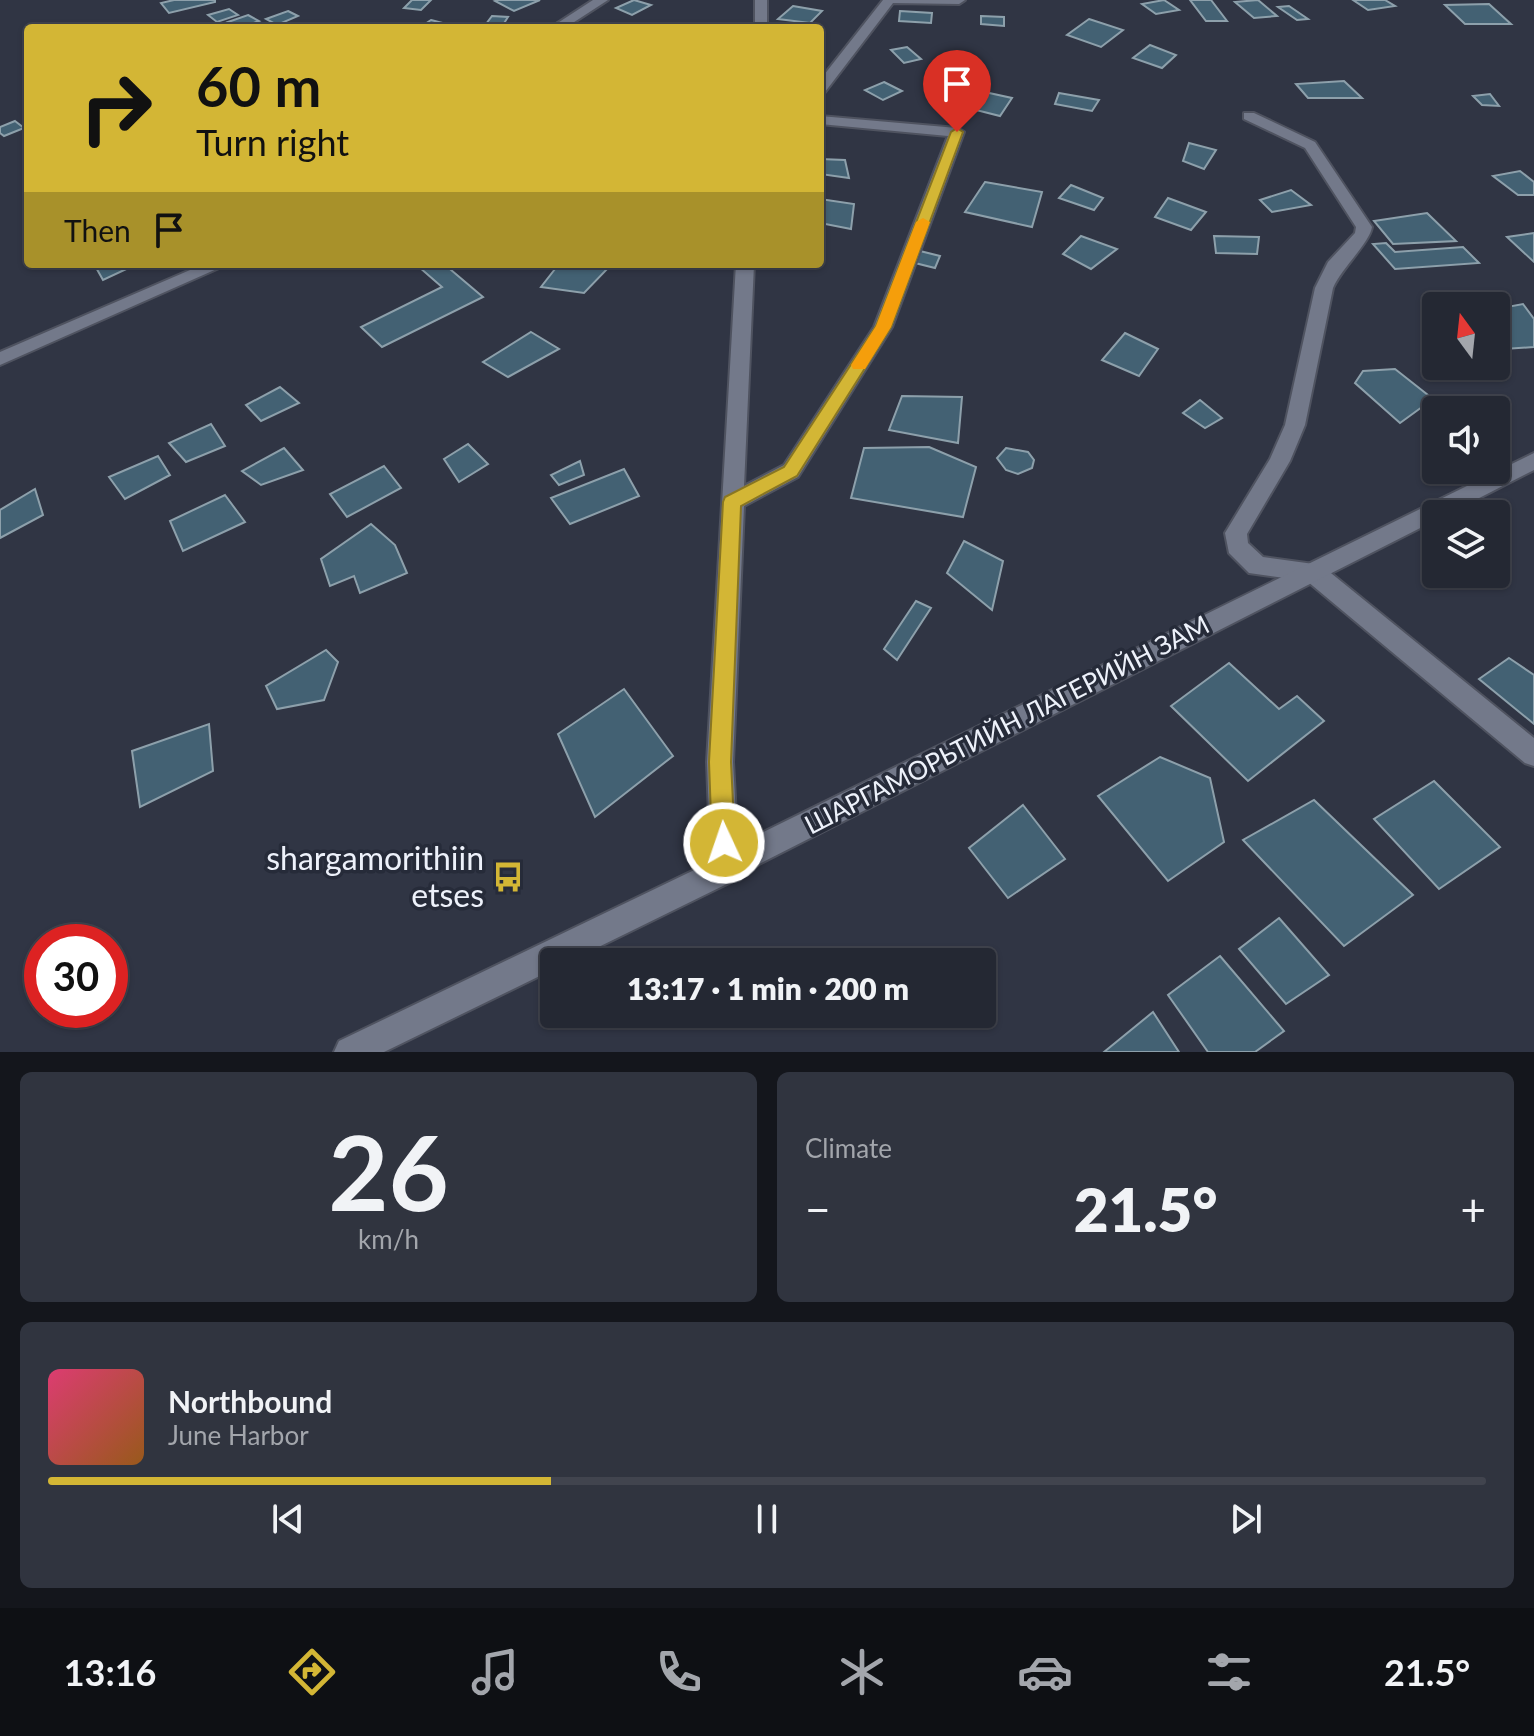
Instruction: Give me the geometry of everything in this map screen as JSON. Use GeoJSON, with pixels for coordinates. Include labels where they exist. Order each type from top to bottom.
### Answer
{"type":"FeatureCollection","features":[{"type":"Feature","properties":{"kind":"street"},"geometry":{"type":"LineString","coordinates":[[563,24],[602,0]]}},
{"type":"Feature","properties":{"kind":"street"},"geometry":{"type":"LineString","coordinates":[[761,0],[761,24]]}},
{"type":"Feature","properties":{"kind":"street"},"geometry":{"type":"LineString","coordinates":[[824,84],[889,0]]}},
{"type":"Feature","properties":{"kind":"street"},"geometry":{"type":"LineString","coordinates":[[897,0],[959,0]]}},
{"type":"Feature","properties":{"kind":"street"},"geometry":{"type":"LineString","coordinates":[[1249,116],[1310,145],[1364,227],[1363,234],[1334,266],[1324,288],[1295,425],[1280,461],[1236,533],[1237,547],[1257,566],[1313,572],[1534,754]]}},
{"type":"Feature","properties":{"kind":"street"},"geometry":{"type":"LineString","coordinates":[[732,502],[791,471],[883,327],[957,132],[824,120]]}},
{"type":"Feature","properties":{"kind":"street"},"geometry":{"type":"LineString","coordinates":[[0,359],[210,268]]}},
{"type":"Feature","properties":{"kind":"street"},"geometry":{"type":"LineString","coordinates":[[725,870],[720,762],[745,268]]}},
{"type":"Feature","properties":{"kind":"street","name":"ШАРГАМОРЬТИЙН ЛАГЕРИЙН ЗАМ"},"geometry":{"type":"LineString","coordinates":[[350,1052],[725,870],[749,854],[1534,461]]}},
{"type":"Feature","properties":{"kind":"building"},"geometry":{"type":"Polygon","coordinates":[[[174,0],[215,2],[169,13],[161,3],[174,0]]]}},
{"type":"Feature","properties":{"kind":"building"},"geometry":{"type":"Polygon","coordinates":[[[412,0],[431,0],[421,10],[404,8],[412,0]]]}},
{"type":"Feature","properties":{"kind":"building"},"geometry":{"type":"Polygon","coordinates":[[[540,0],[514,11],[495,1],[540,0]]]}},
{"type":"Feature","properties":{"kind":"building"},"geometry":{"type":"Polygon","coordinates":[[[634,0],[651,5],[632,15],[616,8],[634,0]]]}},
{"type":"Feature","properties":{"kind":"building"},"geometry":{"type":"Polygon","coordinates":[[[1164,0],[1179,10],[1156,14],[1142,4],[1164,0]]]}},
{"type":"Feature","properties":{"kind":"building"},"geometry":{"type":"Polygon","coordinates":[[[1190,0],[1211,0],[1227,21],[1206,21],[1190,0]]]}},
{"type":"Feature","properties":{"kind":"building"},"geometry":{"type":"Polygon","coordinates":[[[1258,0],[1277,16],[1254,18],[1235,2],[1258,0]]]}},
{"type":"Feature","properties":{"kind":"building"},"geometry":{"type":"Polygon","coordinates":[[[1353,0],[1385,0],[1395,6],[1368,10],[1353,0]]]}},
{"type":"Feature","properties":{"kind":"building"},"geometry":{"type":"Polygon","coordinates":[[[1489,4],[1511,24],[1465,24],[1445,5],[1489,4]]]}},
{"type":"Feature","properties":{"kind":"building"},"geometry":{"type":"Polygon","coordinates":[[[793,6],[822,11],[810,23],[778,19],[793,6]]]}},
{"type":"Feature","properties":{"kind":"building"},"geometry":{"type":"Polygon","coordinates":[[[1289,6],[1308,19],[1297,20],[1278,7],[1289,6]]]}},
{"type":"Feature","properties":{"kind":"building"},"geometry":{"type":"Polygon","coordinates":[[[229,9],[238,15],[217,22],[208,15],[229,9]]]}},
{"type":"Feature","properties":{"kind":"building"},"geometry":{"type":"Polygon","coordinates":[[[288,11],[298,16],[279,24],[266,19],[288,11]]]}},
{"type":"Feature","properties":{"kind":"building"},"geometry":{"type":"Polygon","coordinates":[[[900,11],[932,13],[931,23],[899,21],[900,11]]]}},
{"type":"Feature","properties":{"kind":"building"},"geometry":{"type":"Polygon","coordinates":[[[248,15],[259,21],[251,24],[228,22],[248,15]]]}},
{"type":"Feature","properties":{"kind":"building"},"geometry":{"type":"Polygon","coordinates":[[[492,16],[508,17],[504,24],[486,24],[492,16]]]}},
{"type":"Feature","properties":{"kind":"building"},"geometry":{"type":"Polygon","coordinates":[[[981,16],[1004,17],[1004,26],[981,24],[981,16]]]}},
{"type":"Feature","properties":{"kind":"building"},"geometry":{"type":"Polygon","coordinates":[[[1089,19],[1123,30],[1101,47],[1067,35],[1089,19]]]}},
{"type":"Feature","properties":{"kind":"building"},"geometry":{"type":"Polygon","coordinates":[[[431,20],[446,24],[425,24],[431,20]]]}},
{"type":"Feature","properties":{"kind":"building"},"geometry":{"type":"Polygon","coordinates":[[[1150,45],[1176,55],[1162,68],[1133,58],[1150,45]]]}},
{"type":"Feature","properties":{"kind":"building"},"geometry":{"type":"Polygon","coordinates":[[[907,47],[921,59],[904,63],[891,50],[907,47]]]}},
{"type":"Feature","properties":{"kind":"building"},"geometry":{"type":"Polygon","coordinates":[[[1344,81],[1362,98],[1308,98],[1296,84],[1344,81]]]}},
{"type":"Feature","properties":{"kind":"building"},"geometry":{"type":"Polygon","coordinates":[[[884,82],[902,91],[883,100],[865,90],[884,82]]]}},
{"type":"Feature","properties":{"kind":"building"},"geometry":{"type":"Polygon","coordinates":[[[980,91],[1012,98],[1000,116],[968,108],[980,91]]]}},
{"type":"Feature","properties":{"kind":"building"},"geometry":{"type":"Polygon","coordinates":[[[1059,93],[1099,100],[1092,111],[1055,104],[1059,93]]]}},
{"type":"Feature","properties":{"kind":"building"},"geometry":{"type":"Polygon","coordinates":[[[1490,94],[1499,106],[1482,105],[1473,96],[1490,94]]]}},
{"type":"Feature","properties":{"kind":"building"},"geometry":{"type":"Polygon","coordinates":[[[15,121],[24,128],[4,136],[0,133],[0,127],[15,121]]]}},
{"type":"Feature","properties":{"kind":"building"},"geometry":{"type":"Polygon","coordinates":[[[1189,143],[1216,150],[1204,169],[1183,161],[1189,143]]]}},
{"type":"Feature","properties":{"kind":"building"},"geometry":{"type":"Polygon","coordinates":[[[824,159],[845,160],[849,178],[824,175],[824,159]]]}},
{"type":"Feature","properties":{"kind":"building"},"geometry":{"type":"Polygon","coordinates":[[[1520,171],[1534,182],[1534,195],[1518,195],[1493,176],[1520,171]]]}},
{"type":"Feature","properties":{"kind":"building"},"geometry":{"type":"Polygon","coordinates":[[[985,182],[1042,192],[1032,227],[965,212],[985,182]]]}},
{"type":"Feature","properties":{"kind":"building"},"geometry":{"type":"Polygon","coordinates":[[[1071,185],[1103,198],[1094,210],[1059,198],[1071,185]]]}},
{"type":"Feature","properties":{"kind":"building"},"geometry":{"type":"Polygon","coordinates":[[[1291,190],[1311,205],[1272,212],[1260,200],[1291,190]]]}},
{"type":"Feature","properties":{"kind":"building"},"geometry":{"type":"Polygon","coordinates":[[[1168,198],[1206,212],[1191,230],[1155,217],[1168,198]]]}},
{"type":"Feature","properties":{"kind":"building"},"geometry":{"type":"Polygon","coordinates":[[[824,200],[854,204],[851,229],[824,224],[824,200]]]}},
{"type":"Feature","properties":{"kind":"building"},"geometry":{"type":"Polygon","coordinates":[[[1427,213],[1456,241],[1393,244],[1374,221],[1427,213]]]}},
{"type":"Feature","properties":{"kind":"building"},"geometry":{"type":"Polygon","coordinates":[[[1534,233],[1534,262],[1507,237],[1534,233]]]}},
{"type":"Feature","properties":{"kind":"building"},"geometry":{"type":"Polygon","coordinates":[[[1081,236],[1117,249],[1091,269],[1063,254],[1081,236]]]}},
{"type":"Feature","properties":{"kind":"building"},"geometry":{"type":"Polygon","coordinates":[[[1214,236],[1259,237],[1257,254],[1216,253],[1214,236]]]}},
{"type":"Feature","properties":{"kind":"building"},"geometry":{"type":"Polygon","coordinates":[[[1386,243],[1395,252],[1463,247],[1479,263],[1395,269],[1373,244],[1386,243]]]}},
{"type":"Feature","properties":{"kind":"building"},"geometry":{"type":"Polygon","coordinates":[[[920,251],[940,256],[935,268],[915,263],[920,251]]]}},
{"type":"Feature","properties":{"kind":"building"},"geometry":{"type":"Polygon","coordinates":[[[96,268],[128,268],[103,280],[96,268]]]}},
{"type":"Feature","properties":{"kind":"building"},"geometry":{"type":"Polygon","coordinates":[[[420,268],[449,268],[483,297],[382,347],[361,327],[442,287],[420,268]]]}},
{"type":"Feature","properties":{"kind":"building"},"geometry":{"type":"Polygon","coordinates":[[[556,268],[608,268],[584,293],[541,287],[556,268]]]}},
{"type":"Feature","properties":{"kind":"building"},"geometry":{"type":"Polygon","coordinates":[[[1523,304],[1534,319],[1534,347],[1510,349],[1510,306],[1523,304]]]}},
{"type":"Feature","properties":{"kind":"building"},"geometry":{"type":"Polygon","coordinates":[[[531,332],[559,349],[508,377],[483,362],[531,332]]]}},
{"type":"Feature","properties":{"kind":"building"},"geometry":{"type":"Polygon","coordinates":[[[1125,333],[1158,349],[1139,376],[1102,360],[1125,333]]]}},
{"type":"Feature","properties":{"kind":"building"},"geometry":{"type":"Polygon","coordinates":[[[1395,369],[1429,396],[1422,396],[1422,407],[1400,423],[1355,383],[1363,371],[1395,369]]]}},
{"type":"Feature","properties":{"kind":"building"},"geometry":{"type":"Polygon","coordinates":[[[280,387],[299,403],[261,421],[246,405],[280,387]]]}},
{"type":"Feature","properties":{"kind":"building"},"geometry":{"type":"Polygon","coordinates":[[[902,396],[962,397],[958,443],[889,430],[902,396]]]}},
{"type":"Feature","properties":{"kind":"building"},"geometry":{"type":"Polygon","coordinates":[[[1200,400],[1222,418],[1205,428],[1183,413],[1200,400]]]}},
{"type":"Feature","properties":{"kind":"building"},"geometry":{"type":"Polygon","coordinates":[[[211,424],[225,446],[186,462],[169,443],[211,424]]]}},
{"type":"Feature","properties":{"kind":"building"},"geometry":{"type":"Polygon","coordinates":[[[468,444],[488,464],[459,482],[444,459],[468,444]]]}},
{"type":"Feature","properties":{"kind":"building"},"geometry":{"type":"Polygon","coordinates":[[[929,447],[976,467],[963,517],[851,498],[864,448],[929,447]]]}},
{"type":"Feature","properties":{"kind":"building"},"geometry":{"type":"Polygon","coordinates":[[[284,448],[303,470],[261,485],[242,471],[284,448]]]}},
{"type":"Feature","properties":{"kind":"building"},"geometry":{"type":"Polygon","coordinates":[[[1006,448],[1028,452],[1034,460],[1032,468],[1018,474],[1006,470],[997,458],[1006,448]]]}},
{"type":"Feature","properties":{"kind":"building"},"geometry":{"type":"Polygon","coordinates":[[[158,456],[170,475],[125,499],[109,477],[158,456]]]}},
{"type":"Feature","properties":{"kind":"building"},"geometry":{"type":"Polygon","coordinates":[[[580,461],[584,475],[559,485],[551,475],[580,461]]]}},
{"type":"Feature","properties":{"kind":"building"},"geometry":{"type":"Polygon","coordinates":[[[384,466],[401,488],[347,517],[330,494],[384,466]]]}},
{"type":"Feature","properties":{"kind":"building"},"geometry":{"type":"Polygon","coordinates":[[[624,469],[639,496],[570,524],[551,498],[624,469]]]}},
{"type":"Feature","properties":{"kind":"building"},"geometry":{"type":"Polygon","coordinates":[[[35,489],[43,515],[0,538],[0,510],[35,489]]]}},
{"type":"Feature","properties":{"kind":"building"},"geometry":{"type":"Polygon","coordinates":[[[225,495],[245,522],[183,551],[170,521],[225,495]]]}},
{"type":"Feature","properties":{"kind":"building"},"geometry":{"type":"Polygon","coordinates":[[[371,524],[395,545],[407,573],[360,593],[354,576],[330,586],[321,559],[371,524]]]}},
{"type":"Feature","properties":{"kind":"building"},"geometry":{"type":"Polygon","coordinates":[[[964,541],[1003,561],[992,610],[947,573],[964,541]]]}},
{"type":"Feature","properties":{"kind":"building"},"geometry":{"type":"Polygon","coordinates":[[[916,601],[931,608],[897,660],[884,649],[916,601]]]}},
{"type":"Feature","properties":{"kind":"building"},"geometry":{"type":"Polygon","coordinates":[[[326,650],[338,662],[324,700],[277,709],[266,686],[326,650]]]}},
{"type":"Feature","properties":{"kind":"building"},"geometry":{"type":"Polygon","coordinates":[[[1509,658],[1534,675],[1534,724],[1479,679],[1509,658]]]}},
{"type":"Feature","properties":{"kind":"building"},"geometry":{"type":"Polygon","coordinates":[[[1229,663],[1279,709],[1297,696],[1324,721],[1248,781],[1171,706],[1229,663]]]}},
{"type":"Feature","properties":{"kind":"building"},"geometry":{"type":"Polygon","coordinates":[[[624,689],[673,756],[595,817],[558,734],[624,689]]]}},
{"type":"Feature","properties":{"kind":"building"},"geometry":{"type":"Polygon","coordinates":[[[209,724],[213,771],[140,807],[132,751],[209,724]]]}},
{"type":"Feature","properties":{"kind":"building"},"geometry":{"type":"Polygon","coordinates":[[[1160,757],[1210,778],[1224,842],[1168,881],[1098,796],[1160,757]]]}},
{"type":"Feature","properties":{"kind":"building"},"geometry":{"type":"Polygon","coordinates":[[[1434,781],[1500,847],[1439,889],[1374,819],[1434,781]]]}},
{"type":"Feature","properties":{"kind":"building"},"geometry":{"type":"Polygon","coordinates":[[[1314,800],[1413,895],[1344,946],[1243,840],[1314,800]]]}},
{"type":"Feature","properties":{"kind":"building"},"geometry":{"type":"Polygon","coordinates":[[[1023,805],[1065,859],[1008,898],[969,848],[1023,805]]]}},
{"type":"Feature","properties":{"kind":"building"},"geometry":{"type":"Polygon","coordinates":[[[1279,918],[1329,975],[1286,1004],[1239,949],[1279,918]]]}},
{"type":"Feature","properties":{"kind":"building"},"geometry":{"type":"Polygon","coordinates":[[[1220,956],[1284,1031],[1255,1052],[1208,1052],[1168,995],[1220,956]]]}},
{"type":"Feature","properties":{"kind":"building"},"geometry":{"type":"Polygon","coordinates":[[[1153,1012],[1179,1052],[1104,1052],[1153,1012]]]}},
{"type":"Feature","properties":{"kind":"slow traffic"},"geometry":{"type":"LineString","coordinates":[[859,365],[883,327],[923,222]]}},
{"type":"Feature","properties":{"kind":"place","name":"shargamorithiin etses"},"geometry":{"type":"Point","coordinates":[508,877]}},
{"type":"Feature","properties":{"kind":"route"},"geometry":{"type":"LineString","coordinates":[[724,843],[720,762],[732,502],[791,471],[883,327],[957,132]]}}]}
